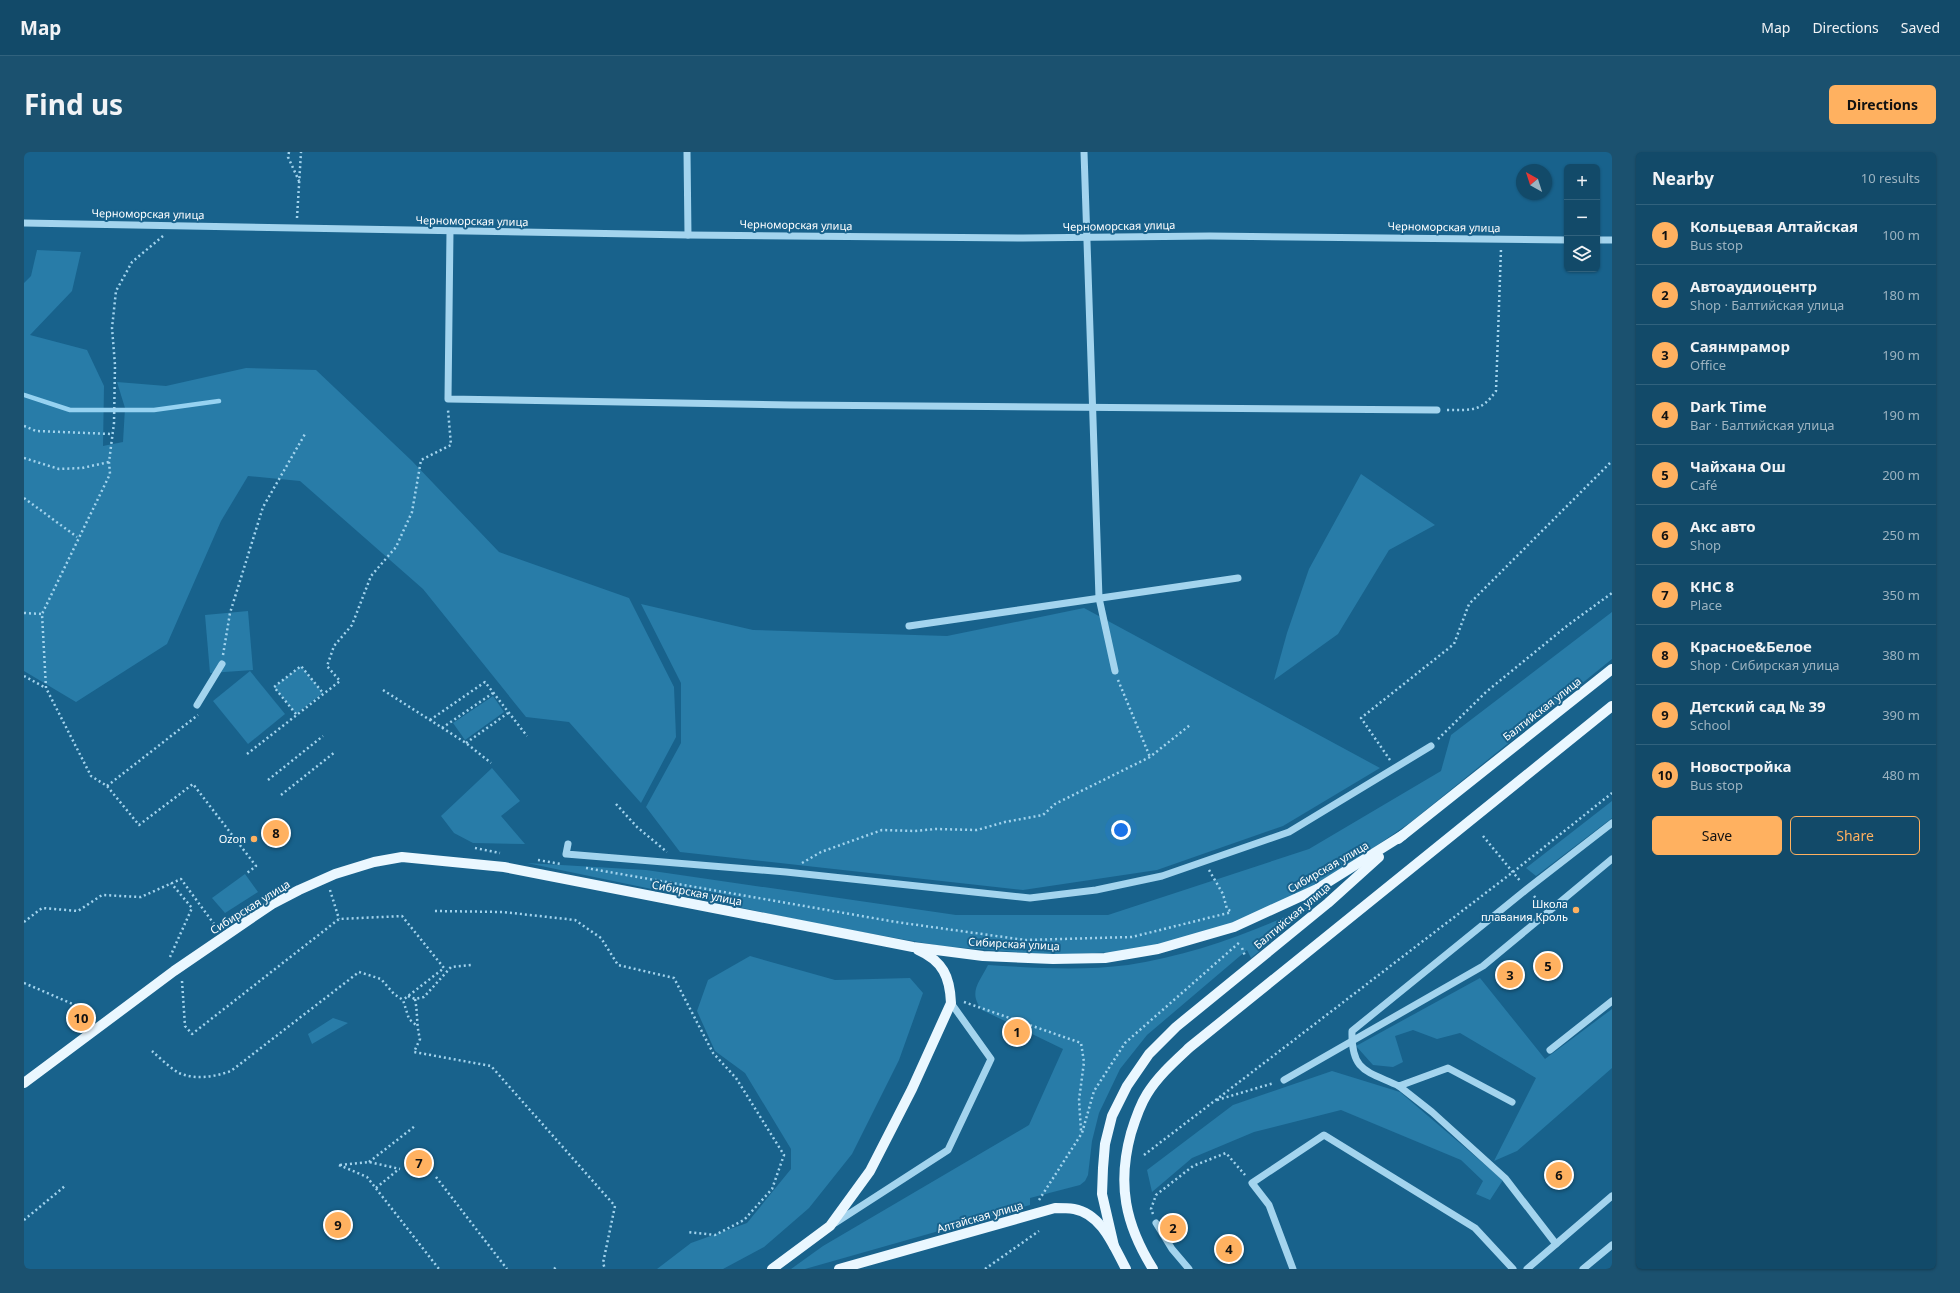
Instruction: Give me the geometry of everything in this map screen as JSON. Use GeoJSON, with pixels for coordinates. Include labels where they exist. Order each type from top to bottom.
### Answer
{"type":"FeatureCollection","features":[{"type":"Feature","properties":{"kind":"main road","name":"Балтийская улица"},"geometry":{"type":"LineString","coordinates":[[1114,1246],[1102,1194],[1105,1144],[1112,1116],[1127,1086],[1149,1054],[1176,1027],[1328,903],[1403,835],[1612,669]]}},
{"type":"Feature","properties":{"kind":"main road"},"geometry":{"type":"LineString","coordinates":[[1153,1269],[1133,1230],[1124,1192],[1123,1169],[1134,1122],[1147,1094],[1168,1068],[1190,1047],[1612,706]]}},
{"type":"Feature","properties":{"kind":"main road","name":"Сибирская улица"},"geometry":{"type":"LineString","coordinates":[[24,1083],[174,971],[272,904],[335,874],[374,862],[402,857],[504,867],[913,947],[983,956],[1053,959],[1105,958],[1158,949],[1234,927],[1272,912],[1317,889],[1403,835]]}},
{"type":"Feature","properties":{"kind":"main road"},"geometry":{"type":"LineString","coordinates":[[772,1269],[830,1226],[870,1172],[912,1089],[951,1000],[947,975],[942,967],[925,953],[913,947]]}},
{"type":"Feature","properties":{"kind":"main road","name":"Алтайская улица"},"geometry":{"type":"LineString","coordinates":[[839,1269],[1055,1208],[1075,1209],[1089,1214],[1101,1225],[1114,1246]]}},
{"type":"Feature","properties":{"kind":"main road"},"geometry":{"type":"LineString","coordinates":[[1114,1246],[1126,1269]]}},
{"type":"Feature","properties":{"kind":"street"},"geometry":{"type":"LineString","coordinates":[[687,152],[688,235]]}},
{"type":"Feature","properties":{"kind":"street"},"geometry":{"type":"LineString","coordinates":[[1084,152],[1099,598],[1115,672]]}},
{"type":"Feature","properties":{"kind":"street","name":"Черноморская улица"},"geometry":{"type":"LineString","coordinates":[[24,223],[688,235],[1023,238],[1210,236],[1564,240]]}},
{"type":"Feature","properties":{"kind":"street"},"geometry":{"type":"LineString","coordinates":[[450,231],[448,399],[791,405],[1437,410]]}},
{"type":"Feature","properties":{"kind":"street"},"geometry":{"type":"LineString","coordinates":[[1600,240],[1612,240]]}},
{"type":"Feature","properties":{"kind":"street"},"geometry":{"type":"LineString","coordinates":[[909,626],[1238,578]]}},
{"type":"Feature","properties":{"kind":"street"},"geometry":{"type":"LineString","coordinates":[[197,705],[222,664]]}},
{"type":"Feature","properties":{"kind":"street"},"geometry":{"type":"LineString","coordinates":[[568,844],[566,854],[786,872],[1030,898],[1096,890],[1162,876],[1289,832],[1431,746]]}},
{"type":"Feature","properties":{"kind":"street"},"geometry":{"type":"LineString","coordinates":[[1556,1244],[1506,1178],[1432,1112],[1399,1086],[1360,1067],[1353,1056],[1351,1042],[1352,1031],[1527,889],[1612,823]]}},
{"type":"Feature","properties":{"kind":"street"},"geometry":{"type":"LineString","coordinates":[[1284,1080],[1483,966],[1612,859]]}},
{"type":"Feature","properties":{"kind":"street"},"geometry":{"type":"LineString","coordinates":[[830,1226],[948,1150],[991,1059],[951,1000]]}},
{"type":"Feature","properties":{"kind":"street"},"geometry":{"type":"LineString","coordinates":[[1550,1050],[1612,1001]]}},
{"type":"Feature","properties":{"kind":"street"},"geometry":{"type":"LineString","coordinates":[[1399,1086],[1448,1068],[1512,1102]]}},
{"type":"Feature","properties":{"kind":"street"},"geometry":{"type":"LineString","coordinates":[[1292,1269],[1269,1205],[1252,1183],[1324,1135],[1475,1228],[1513,1269]]}},
{"type":"Feature","properties":{"kind":"street"},"geometry":{"type":"LineString","coordinates":[[1526,1269],[1612,1196]]}},
{"type":"Feature","properties":{"kind":"street"},"geometry":{"type":"LineString","coordinates":[[1156,1223],[1172,1249],[1189,1269]]}},
{"type":"Feature","properties":{"kind":"street"},"geometry":{"type":"LineString","coordinates":[[1583,1269],[1612,1245]]}},
{"type":"Feature","properties":{"kind":"path"},"geometry":{"type":"LineString","coordinates":[[288,152],[288,157],[299,182]]}},
{"type":"Feature","properties":{"kind":"path"},"geometry":{"type":"LineString","coordinates":[[296,228],[302,152]]}},
{"type":"Feature","properties":{"kind":"path"},"geometry":{"type":"LineString","coordinates":[[176,226],[132,262],[116,291],[112,328],[115,365],[114,423],[109,462],[110,474],[78,537],[42,614],[46,688],[92,776],[107,786],[139,825],[192,784],[256,866],[247,873]]}},
{"type":"Feature","properties":{"kind":"path"},"geometry":{"type":"LineString","coordinates":[[1437,410],[1473,410],[1487,403],[1496,391],[1502,239]]}},
{"type":"Feature","properties":{"kind":"path"},"geometry":{"type":"LineString","coordinates":[[247,754],[296,714],[340,681],[327,666],[334,646],[352,625],[371,576],[396,547],[412,512],[421,460],[451,445],[448,399]]}},
{"type":"Feature","properties":{"kind":"path"},"geometry":{"type":"LineString","coordinates":[[24,426],[36,430],[112,434]]}},
{"type":"Feature","properties":{"kind":"path"},"geometry":{"type":"LineString","coordinates":[[222,664],[230,613],[263,507],[305,434]]}},
{"type":"Feature","properties":{"kind":"path"},"geometry":{"type":"LineString","coordinates":[[24,458],[59,469],[82,468],[109,462]]}},
{"type":"Feature","properties":{"kind":"path"},"geometry":{"type":"LineString","coordinates":[[1396,767],[1361,718],[1454,644],[1469,604],[1612,461]]}},
{"type":"Feature","properties":{"kind":"path"},"geometry":{"type":"LineString","coordinates":[[24,498],[78,537]]}},
{"type":"Feature","properties":{"kind":"path"},"geometry":{"type":"LineString","coordinates":[[1431,746],[1486,692],[1568,624],[1612,593]]}},
{"type":"Feature","properties":{"kind":"path"},"geometry":{"type":"LineString","coordinates":[[24,613],[42,614]]}},
{"type":"Feature","properties":{"kind":"path"},"geometry":{"type":"LineString","coordinates":[[296,714],[274,687],[301,666],[323,693]]}},
{"type":"Feature","properties":{"kind":"path"},"geometry":{"type":"LineString","coordinates":[[1115,672],[1150,757]]}},
{"type":"Feature","properties":{"kind":"path"},"geometry":{"type":"LineString","coordinates":[[24,676],[46,688]]}},
{"type":"Feature","properties":{"kind":"path"},"geometry":{"type":"LineString","coordinates":[[430,720],[485,682],[527,736]]}},
{"type":"Feature","properties":{"kind":"path"},"geometry":{"type":"LineString","coordinates":[[383,690],[466,743],[491,762]]}},
{"type":"Feature","properties":{"kind":"path"},"geometry":{"type":"LineString","coordinates":[[442,728],[493,693]]}},
{"type":"Feature","properties":{"kind":"path"},"geometry":{"type":"LineString","coordinates":[[107,786],[203,712]]}},
{"type":"Feature","properties":{"kind":"path"},"geometry":{"type":"LineString","coordinates":[[466,743],[508,713]]}},
{"type":"Feature","properties":{"kind":"path"},"geometry":{"type":"LineString","coordinates":[[786,872],[821,852],[882,830],[977,830],[1005,822],[1043,815],[1055,804],[1150,757],[1190,725]]}},
{"type":"Feature","properties":{"kind":"path"},"geometry":{"type":"LineString","coordinates":[[268,780],[322,736]]}},
{"type":"Feature","properties":{"kind":"path"},"geometry":{"type":"LineString","coordinates":[[281,796],[334,752]]}},
{"type":"Feature","properties":{"kind":"path"},"geometry":{"type":"LineString","coordinates":[[1144,1155],[1513,872],[1612,793]]}},
{"type":"Feature","properties":{"kind":"path"},"geometry":{"type":"LineString","coordinates":[[616,804],[637,827],[681,863]]}},
{"type":"Feature","properties":{"kind":"path"},"geometry":{"type":"LineString","coordinates":[[1483,836],[1518,878]]}},
{"type":"Feature","properties":{"kind":"path"},"geometry":{"type":"LineString","coordinates":[[475,848],[506,854]]}},
{"type":"Feature","properties":{"kind":"path"},"geometry":{"type":"LineString","coordinates":[[537,859],[569,865]]}},
{"type":"Feature","properties":{"kind":"path"},"geometry":{"type":"LineString","coordinates":[[584,868],[896,922],[1025,940],[1132,937],[1232,912],[1227,909],[1223,894],[1210,873],[1205,861]]}},
{"type":"Feature","properties":{"kind":"path"},"geometry":{"type":"LineString","coordinates":[[24,922],[42,908],[78,911],[102,895],[141,897],[181,879],[214,924]]}},
{"type":"Feature","properties":{"kind":"path"},"geometry":{"type":"LineString","coordinates":[[170,957],[192,908],[171,883]]}},
{"type":"Feature","properties":{"kind":"path"},"geometry":{"type":"LineString","coordinates":[[330,890],[339,919]]}},
{"type":"Feature","properties":{"kind":"path"},"geometry":{"type":"LineString","coordinates":[[436,911],[503,912],[575,920],[601,938],[618,965],[674,978],[713,1054],[736,1078],[784,1155],[772,1189],[744,1220],[715,1235],[687,1232]]}},
{"type":"Feature","properties":{"kind":"path"},"geometry":{"type":"LineString","coordinates":[[182,980],[184,1026],[192,1034],[339,919],[402,916],[444,968],[403,1000]]}},
{"type":"Feature","properties":{"kind":"path"},"geometry":{"type":"LineString","coordinates":[[1242,948],[1246,958]]}},
{"type":"Feature","properties":{"kind":"path"},"geometry":{"type":"LineString","coordinates":[[408,996],[415,999],[424,997],[451,967],[471,965]]}},
{"type":"Feature","properties":{"kind":"path"},"geometry":{"type":"LineString","coordinates":[[152,1051],[178,1072],[198,1077],[219,1076],[231,1071],[359,972],[381,979],[394,994],[403,1000],[409,1019],[416,1026]]}},
{"type":"Feature","properties":{"kind":"path"},"geometry":{"type":"LineString","coordinates":[[24,983],[89,1011]]}},
{"type":"Feature","properties":{"kind":"path"},"geometry":{"type":"LineString","coordinates":[[415,999],[418,1013],[416,1026],[420,1039],[414,1052],[491,1066],[615,1206],[603,1263],[605,1269]]}},
{"type":"Feature","properties":{"kind":"path"},"geometry":{"type":"LineString","coordinates":[[951,1000],[1081,1043],[1084,1062],[1079,1100],[1082,1133]]}},
{"type":"Feature","properties":{"kind":"path"},"geometry":{"type":"LineString","coordinates":[[1214,1101],[1284,1080]]}},
{"type":"Feature","properties":{"kind":"path"},"geometry":{"type":"LineString","coordinates":[[368,1162],[415,1126]]}},
{"type":"Feature","properties":{"kind":"path"},"geometry":{"type":"LineString","coordinates":[[1156,1223],[1151,1209],[1156,1195],[1193,1166],[1226,1153],[1252,1183]]}},
{"type":"Feature","properties":{"kind":"path"},"geometry":{"type":"LineString","coordinates":[[376,1188],[400,1169],[368,1162],[340,1165],[367,1177],[439,1269]]}},
{"type":"Feature","properties":{"kind":"path"},"geometry":{"type":"LineString","coordinates":[[436,1177],[507,1269]]}},
{"type":"Feature","properties":{"kind":"path"},"geometry":{"type":"LineString","coordinates":[[24,1220],[65,1186]]}},
{"type":"Feature","properties":{"kind":"path"},"geometry":{"type":"LineString","coordinates":[[986,1269],[1039,1231]]}},
{"type":"Feature","properties":{"kind":"path"},"geometry":{"type":"LineString","coordinates":[[554,1269],[558,1266]]}},
{"type":"Feature","properties":{"kind":"shaded area"},"geometry":{"type":"Polygon","coordinates":[[[37,250],[81,252],[72,291],[30,335],[87,350],[104,386],[103,446],[123,442],[125,408],[117,382],[166,386],[246,368],[316,370],[412,461],[499,552],[629,598],[674,687],[676,737],[641,803],[569,722],[526,717],[423,589],[300,481],[248,476],[221,521],[167,644],[76,702],[24,671],[24,283],[31,276],[37,250]]]}},
{"type":"Feature","properties":{"kind":"shaded area"},"geometry":{"type":"Polygon","coordinates":[[[1361,474],[1435,525],[1389,550],[1338,634],[1274,680],[1287,633],[1309,569],[1361,474]]]}},
{"type":"Feature","properties":{"kind":"shaded area"},"geometry":{"type":"Polygon","coordinates":[[[641,604],[753,630],[947,636],[1084,608],[1380,768],[1283,826],[1157,870],[1023,890],[680,852],[646,807],[681,743],[681,683],[641,604]]]}},
{"type":"Feature","properties":{"kind":"shaded area"},"geometry":{"type":"Polygon","coordinates":[[[248,611],[253,670],[210,673],[205,615],[248,611]]]}},
{"type":"Feature","properties":{"kind":"shaded area"},"geometry":{"type":"Polygon","coordinates":[[[1612,612],[1612,659],[1411,822],[1322,883],[1240,922],[1171,942],[1116,952],[1051,955],[941,946],[833,927],[527,863],[646,870],[956,915],[1108,915],[1309,849],[1441,771],[1451,735],[1612,612]]]}},
{"type":"Feature","properties":{"kind":"shaded area"},"geometry":{"type":"Polygon","coordinates":[[[301,666],[323,693],[296,714],[274,687],[301,666]]]}},
{"type":"Feature","properties":{"kind":"shaded area"},"geometry":{"type":"Polygon","coordinates":[[[250,671],[285,714],[248,744],[213,701],[250,671]]]}},
{"type":"Feature","properties":{"kind":"shaded area"},"geometry":{"type":"Polygon","coordinates":[[[493,696],[504,712],[465,740],[453,723],[493,696]]]}},
{"type":"Feature","properties":{"kind":"shaded area"},"geometry":{"type":"Polygon","coordinates":[[[492,768],[520,801],[501,816],[525,844],[473,843],[454,833],[441,816],[492,768]]]}},
{"type":"Feature","properties":{"kind":"shaded area"},"geometry":{"type":"Polygon","coordinates":[[[1612,801],[1612,818],[1536,876],[1526,868],[1612,801]]]}},
{"type":"Feature","properties":{"kind":"shaded area"},"geometry":{"type":"Polygon","coordinates":[[[245,874],[258,892],[225,913],[212,898],[245,874]]]}},
{"type":"Feature","properties":{"kind":"shaded area"},"geometry":{"type":"Polygon","coordinates":[[[1316,903],[1251,958],[1247,950],[1147,1035],[1120,1069],[1099,1113],[1092,1141],[1088,1175],[1085,1181],[1080,1185],[1030,1198],[1030,1205],[805,1269],[791,1269],[823,1246],[1029,1125],[1063,1049],[982,1010],[978,1004],[975,993],[978,982],[988,965],[1041,968],[1093,968],[1153,961],[1224,941],[1271,923],[1316,903]]]}},
{"type":"Feature","properties":{"kind":"shaded area"},"geometry":{"type":"Polygon","coordinates":[[[750,956],[835,980],[910,978],[923,993],[899,1060],[852,1154],[809,1208],[764,1247],[723,1269],[657,1269],[691,1243],[747,1223],[791,1169],[791,1149],[745,1073],[715,1051],[697,1011],[708,980],[750,956]]]}},
{"type":"Feature","properties":{"kind":"shaded area"},"geometry":{"type":"Polygon","coordinates":[[[1480,978],[1545,1059],[1612,1009],[1612,1068],[1517,1151],[1494,1161],[1536,1078],[1460,1033],[1437,1039],[1413,1030],[1395,1036],[1403,1062],[1393,1067],[1373,1065],[1356,1046],[1480,978]]]}},
{"type":"Feature","properties":{"kind":"shaded area"},"geometry":{"type":"Polygon","coordinates":[[[333,1018],[348,1023],[312,1044],[308,1034],[333,1018]]]}},
{"type":"Feature","properties":{"kind":"shaded area"},"geometry":{"type":"Polygon","coordinates":[[[1332,1071],[1400,1092],[1503,1180],[1490,1200],[1476,1194],[1483,1181],[1461,1160],[1341,1110],[1254,1132],[1192,1158],[1152,1192],[1147,1170],[1233,1105],[1332,1071]]]}},
{"type":"Feature","properties":{"kind":"waterway"},"geometry":{"type":"LineString","coordinates":[[24,395],[70,410],[154,410],[219,401]]}},
{"type":"Feature","properties":{"kind":"place","name":"Красное&Белое"},"geometry":{"type":"Point","coordinates":[276,833]}},
{"type":"Feature","properties":{"kind":"place","name":"Ozon"},"geometry":{"type":"Point","coordinates":[254,839]}},
{"type":"Feature","properties":{"kind":"place","name":"Школа плавания Кроль"},"geometry":{"type":"Point","coordinates":[1576,910]}},
{"type":"Feature","properties":{"kind":"place","name":"Чайхана Ош"},"geometry":{"type":"Point","coordinates":[1548,966]}},
{"type":"Feature","properties":{"kind":"place","name":"Саянмрамор"},"geometry":{"type":"Point","coordinates":[1510,975]}},
{"type":"Feature","properties":{"kind":"place","name":"Новостройка"},"geometry":{"type":"Point","coordinates":[81,1018]}},
{"type":"Feature","properties":{"kind":"place","name":"Кольцевая Алтайская"},"geometry":{"type":"Point","coordinates":[1017,1032]}},
{"type":"Feature","properties":{"kind":"place","name":"КНС 8"},"geometry":{"type":"Point","coordinates":[419,1163]}},
{"type":"Feature","properties":{"kind":"place","name":"Акс авто"},"geometry":{"type":"Point","coordinates":[1559,1175]}},
{"type":"Feature","properties":{"kind":"place","name":"Детский сад № 39"},"geometry":{"type":"Point","coordinates":[338,1225]}},
{"type":"Feature","properties":{"kind":"place","name":"Автоаудиоцентр"},"geometry":{"type":"Point","coordinates":[1173,1228]}},
{"type":"Feature","properties":{"kind":"place","name":"Dark Time"},"geometry":{"type":"Point","coordinates":[1229,1249]}}]}
